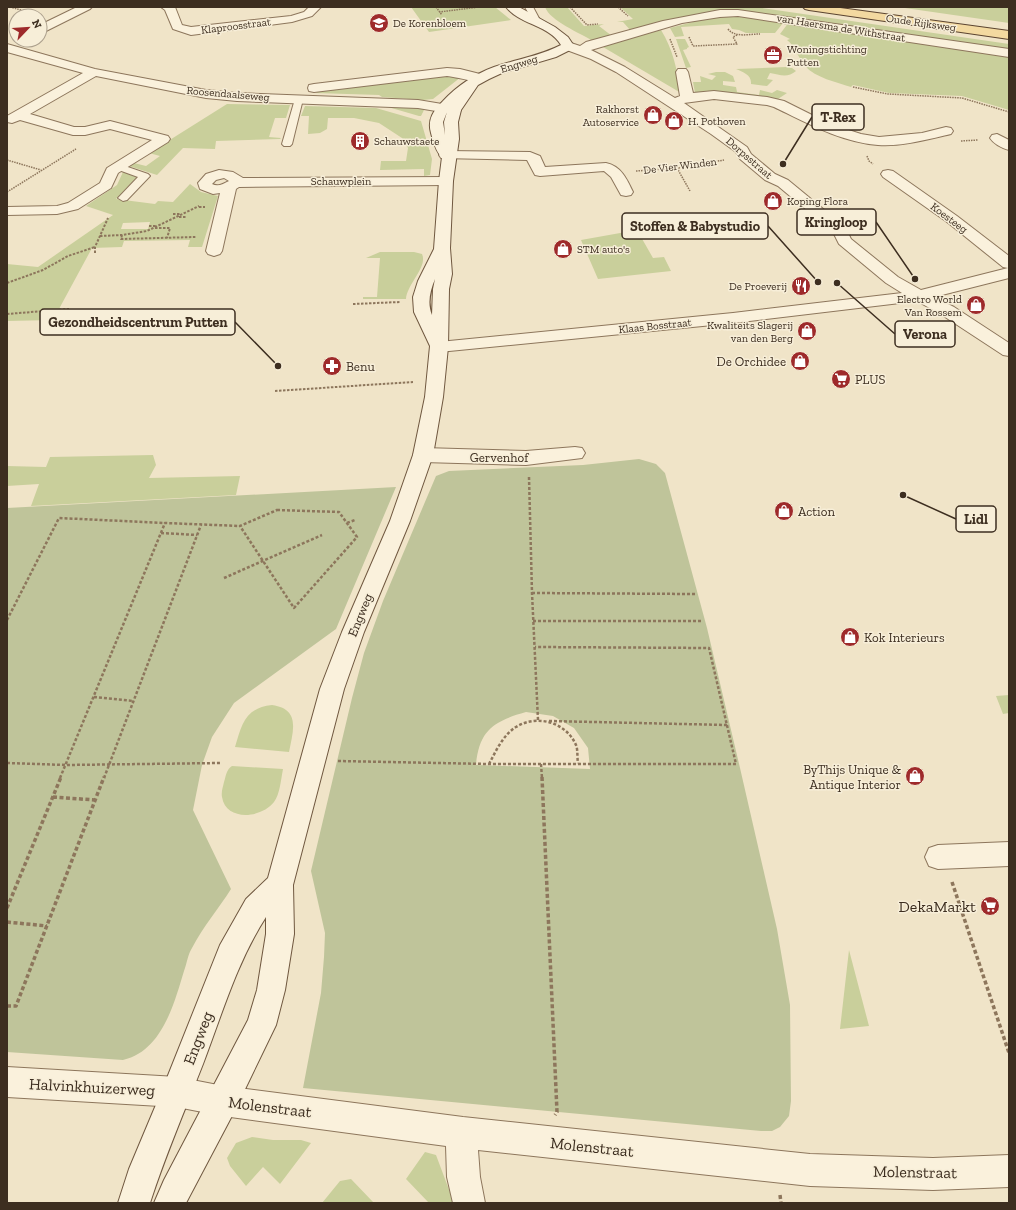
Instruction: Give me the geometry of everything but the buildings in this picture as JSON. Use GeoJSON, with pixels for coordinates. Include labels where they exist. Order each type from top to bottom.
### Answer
{"type":"FeatureCollection","features":[{"type":"Feature","properties":{"kind":"main road","name":"Oude Rijksweg"},"geometry":{"type":"LineString","coordinates":[[809,7],[1009,35]]}},
{"type":"Feature","properties":{"kind":"street"},"geometry":{"type":"LineString","coordinates":[[48,26],[86,7]]}},
{"type":"Feature","properties":{"kind":"street","name":"Klaproosstraat"},"geometry":{"type":"LineString","coordinates":[[167,7],[170,8],[177,27],[191,31],[292,19],[308,14],[315,7]]}},
{"type":"Feature","properties":{"kind":"street"},"geometry":{"type":"LineString","coordinates":[[512,7],[521,14],[559,34],[566,40],[568,46]]}},
{"type":"Feature","properties":{"kind":"street"},"geometry":{"type":"LineString","coordinates":[[522,7],[537,22]]}},
{"type":"Feature","properties":{"kind":"street","name":"van Haersma de Withstraat"},"geometry":{"type":"LineString","coordinates":[[582,50],[590,45],[665,25],[708,15],[738,13],[1009,53]]}},
{"type":"Feature","properties":{"kind":"street","name":"Dorpsstraat"},"geometry":{"type":"LineString","coordinates":[[568,46],[582,50],[603,60],[681,100],[698,116],[742,150],[744,156],[770,177],[783,183],[840,230],[844,241],[892,280],[948,311],[1009,351]]}},
{"type":"Feature","properties":{"kind":"street","name":"Engweg"},"geometry":{"type":"LineString","coordinates":[[170,1203],[224,1101],[261,1025],[271,990],[280,934],[280,885],[332,689],[353,632],[400,521],[423,455],[434,397],[439,347],[441,289],[444,274],[442,248],[448,158],[448,109],[455,96],[498,70],[549,55],[568,46]]}},
{"type":"Feature","properties":{"kind":"street","name":"Roosendaalseweg"},"geometry":{"type":"LineString","coordinates":[[7,48],[94,72],[206,94],[411,104],[448,109]]}},
{"type":"Feature","properties":{"kind":"street"},"geometry":{"type":"LineString","coordinates":[[13,118],[94,72]]}},
{"type":"Feature","properties":{"kind":"street","name":"Roosendaalseweg"},"geometry":{"type":"LineString","coordinates":[[269,91],[289,91],[447,72],[460,72],[476,82]]}},
{"type":"Feature","properties":{"kind":"street"},"geometry":{"type":"LineString","coordinates":[[682,72],[681,100],[714,95],[767,100],[779,104],[832,130],[859,138],[879,141],[922,137],[946,131]]}},
{"type":"Feature","properties":{"kind":"street"},"geometry":{"type":"LineString","coordinates":[[7,211],[57,210],[73,206],[106,185],[112,171],[163,139],[113,126],[103,126],[86,131],[73,131],[13,118]]}},
{"type":"Feature","properties":{"kind":"street"},"geometry":{"type":"LineString","coordinates":[[997,138],[1009,146]]}},
{"type":"Feature","properties":{"kind":"street"},"geometry":{"type":"LineString","coordinates":[[448,158],[523,155],[535,159],[540,172],[606,167],[615,172],[626,192]]}},
{"type":"Feature","properties":{"kind":"street","name":"Koesteeg"},"geometry":{"type":"LineString","coordinates":[[888,174],[952,219],[1009,264]]}},
{"type":"Feature","properties":{"kind":"street","name":"Schauwplein"},"geometry":{"type":"LineString","coordinates":[[208,188],[205,183],[211,177],[216,175],[233,176],[236,179],[233,186],[446,181]]}},
{"type":"Feature","properties":{"kind":"street"},"geometry":{"type":"LineString","coordinates":[[214,251],[233,186]]}},
{"type":"Feature","properties":{"kind":"street","name":"Engweg"},"geometry":{"type":"LineString","coordinates":[[421,302],[422,292],[442,248]]}},
{"type":"Feature","properties":{"kind":"street","name":"Klaas Bosstraat"},"geometry":{"type":"LineString","coordinates":[[439,347],[733,318],[919,296],[1009,273]]}},
{"type":"Feature","properties":{"kind":"street"},"geometry":{"type":"LineString","coordinates":[[421,302],[422,312],[439,347]]}},
{"type":"Feature","properties":{"kind":"street","name":"Gervenhof"},"geometry":{"type":"LineString","coordinates":[[423,455],[526,458],[576,453]]}},
{"type":"Feature","properties":{"kind":"street"},"geometry":{"type":"LineString","coordinates":[[941,857],[1009,854]]}},
{"type":"Feature","properties":{"kind":"street","name":"Engweg"},"geometry":{"type":"LineString","coordinates":[[134,1203],[145,1169],[177,1092],[230,955],[256,908],[280,885]]}},
{"type":"Feature","properties":{"kind":"street","name":"Halvinkhuizerweg"},"geometry":{"type":"LineString","coordinates":[[7,1082],[177,1092]]}},
{"type":"Feature","properties":{"kind":"street","name":"Molenstraat"},"geometry":{"type":"LineString","coordinates":[[177,1092],[224,1101],[463,1133],[810,1170],[933,1174],[1009,1171]]}},
{"type":"Feature","properties":{"kind":"street"},"geometry":{"type":"LineString","coordinates":[[463,1133],[461,1160],[464,1184],[469,1203]]}},
{"type":"Feature","properties":{"kind":"lane"},"geometry":{"type":"LineString","coordinates":[[529,7],[537,22]]}},
{"type":"Feature","properties":{"kind":"lane"},"geometry":{"type":"LineString","coordinates":[[287,144],[299,99]]}},
{"type":"Feature","properties":{"kind":"lane"},"geometry":{"type":"LineString","coordinates":[[119,167],[145,176],[123,198]]}},
{"type":"Feature","properties":{"kind":"path"},"geometry":{"type":"LineString","coordinates":[[436,7],[442,15]]}},
{"type":"Feature","properties":{"kind":"path"},"geometry":{"type":"LineString","coordinates":[[439,12],[479,7]]}},
{"type":"Feature","properties":{"kind":"path"},"geometry":{"type":"LineString","coordinates":[[570,7],[587,25],[610,22],[624,36]]}},
{"type":"Feature","properties":{"kind":"path"},"geometry":{"type":"LineString","coordinates":[[665,25],[682,72]]}},
{"type":"Feature","properties":{"kind":"path"},"geometry":{"type":"LineString","coordinates":[[689,37],[693,46],[737,44],[731,33]]}},
{"type":"Feature","properties":{"kind":"path"},"geometry":{"type":"LineString","coordinates":[[733,37],[737,35]]}},
{"type":"Feature","properties":{"kind":"path"},"geometry":{"type":"LineString","coordinates":[[853,87],[875,93],[893,95],[962,98],[1009,112]]}},
{"type":"Feature","properties":{"kind":"path"},"geometry":{"type":"LineString","coordinates":[[7,192],[113,126]]}},
{"type":"Feature","properties":{"kind":"path","name":"De Vier Winden"},"geometry":{"type":"LineString","coordinates":[[615,172],[677,168],[744,156]]}},
{"type":"Feature","properties":{"kind":"path"},"geometry":{"type":"LineString","coordinates":[[7,160],[41,171]]}},
{"type":"Feature","properties":{"kind":"path"},"geometry":{"type":"LineString","coordinates":[[677,168],[690,191]]}},
{"type":"Feature","properties":{"kind":"path"},"geometry":{"type":"LineString","coordinates":[[100,236],[140,233],[178,217],[199,207],[203,203],[208,188]]}},
{"type":"Feature","properties":{"kind":"path"},"geometry":{"type":"LineString","coordinates":[[199,207],[210,207]]}},
{"type":"Feature","properties":{"kind":"path"},"geometry":{"type":"LineString","coordinates":[[173,214],[183,214]]}},
{"type":"Feature","properties":{"kind":"path"},"geometry":{"type":"LineString","coordinates":[[178,217],[187,217]]}},
{"type":"Feature","properties":{"kind":"path"},"geometry":{"type":"LineString","coordinates":[[95,253],[95,247],[108,218]]}},
{"type":"Feature","properties":{"kind":"path"},"geometry":{"type":"LineString","coordinates":[[149,226],[157,226]]}},
{"type":"Feature","properties":{"kind":"path"},"geometry":{"type":"LineString","coordinates":[[153,228],[170,228],[166,238]]}},
{"type":"Feature","properties":{"kind":"path"},"geometry":{"type":"LineString","coordinates":[[122,235],[121,239],[200,237]]}},
{"type":"Feature","properties":{"kind":"path"},"geometry":{"type":"LineString","coordinates":[[7,283],[42,270],[68,256],[95,247]]}},
{"type":"Feature","properties":{"kind":"path"},"geometry":{"type":"LineString","coordinates":[[353,304],[362,302],[421,302]]}},
{"type":"Feature","properties":{"kind":"path"},"geometry":{"type":"LineString","coordinates":[[7,314],[69,309]]}},
{"type":"Feature","properties":{"kind":"path"},"geometry":{"type":"LineString","coordinates":[[274,391],[436,381]]}},
{"type":"Feature","properties":{"kind":"path"},"geometry":{"type":"LineString","coordinates":[[526,458],[529,468],[532,593],[538,720]]}},
{"type":"Feature","properties":{"kind":"path"},"geometry":{"type":"LineString","coordinates":[[7,620],[58,518],[240,526],[278,510],[339,512],[357,537],[294,608],[240,526]]}},
{"type":"Feature","properties":{"kind":"path"},"geometry":{"type":"LineString","coordinates":[[347,523],[355,520]]}},
{"type":"Feature","properties":{"kind":"path"},"geometry":{"type":"LineString","coordinates":[[7,908],[165,523]]}},
{"type":"Feature","properties":{"kind":"path"},"geometry":{"type":"LineString","coordinates":[[7,1006],[16,1006],[201,525]]}},
{"type":"Feature","properties":{"kind":"path"},"geometry":{"type":"LineString","coordinates":[[161,533],[197,535]]}},
{"type":"Feature","properties":{"kind":"path"},"geometry":{"type":"LineString","coordinates":[[224,578],[322,535]]}},
{"type":"Feature","properties":{"kind":"path"},"geometry":{"type":"LineString","coordinates":[[532,593],[695,594]]}},
{"type":"Feature","properties":{"kind":"path"},"geometry":{"type":"LineString","coordinates":[[533,621],[702,621]]}},
{"type":"Feature","properties":{"kind":"path"},"geometry":{"type":"LineString","coordinates":[[312,760],[489,764],[736,764],[709,648],[535,647]]}},
{"type":"Feature","properties":{"kind":"path"},"geometry":{"type":"LineString","coordinates":[[94,697],[133,700]]}},
{"type":"Feature","properties":{"kind":"path"},"geometry":{"type":"LineString","coordinates":[[489,764],[498,748],[516,728],[538,720],[727,726]]}},
{"type":"Feature","properties":{"kind":"path"},"geometry":{"type":"LineString","coordinates":[[549,721],[566,730],[573,740],[576,746],[578,764]]}},
{"type":"Feature","properties":{"kind":"path"},"geometry":{"type":"LineString","coordinates":[[7,763],[66,765],[221,763]]}},
{"type":"Feature","properties":{"kind":"path"},"geometry":{"type":"LineString","coordinates":[[541,764],[557,1112],[544,1142]]}},
{"type":"Feature","properties":{"kind":"path"},"geometry":{"type":"LineString","coordinates":[[53,797],[95,800]]}},
{"type":"Feature","properties":{"kind":"path"},"geometry":{"type":"LineString","coordinates":[[941,857],[1009,1053]]}},
{"type":"Feature","properties":{"kind":"path"},"geometry":{"type":"LineString","coordinates":[[7,922],[47,926]]}},
{"type":"Feature","properties":{"kind":"green space"},"geometry":{"type":"Polygon","coordinates":[[[411,7],[495,7],[511,20],[429,32],[411,7]]]}},
{"type":"Feature","properties":{"kind":"green space"},"geometry":{"type":"Polygon","coordinates":[[[545,7],[567,7],[584,26],[604,24],[599,26],[612,36],[593,41],[559,22],[548,12],[545,7]]]}},
{"type":"Feature","properties":{"kind":"green space"},"geometry":{"type":"Polygon","coordinates":[[[620,7],[756,7],[1009,44],[1009,51],[728,10],[696,14],[631,31],[623,22],[617,22],[633,19],[620,7]]]}},
{"type":"Feature","properties":{"kind":"green space"},"geometry":{"type":"Polygon","coordinates":[[[898,7],[1009,7],[1009,23],[898,7]]]}},
{"type":"Feature","properties":{"kind":"green space"},"geometry":{"type":"Polygon","coordinates":[[[733,16],[783,23],[775,33],[746,33],[732,29],[729,24],[681,27],[684,36],[675,37],[670,28],[712,17],[733,16]]]}},
{"type":"Feature","properties":{"kind":"green space"},"geometry":{"type":"Polygon","coordinates":[[[789,22],[1009,54],[1009,110],[962,96],[889,93],[853,85],[851,87],[826,79],[815,74],[805,66],[800,60],[793,46],[787,40],[790,39],[780,34],[789,22]]]}},
{"type":"Feature","properties":{"kind":"green space"},"geometry":{"type":"Polygon","coordinates":[[[661,30],[672,52],[681,93],[603,47],[661,30]]]}},
{"type":"Feature","properties":{"kind":"green space"},"geometry":{"type":"Polygon","coordinates":[[[676,39],[685,39],[689,47],[683,50],[691,67],[686,68],[676,39]]]}},
{"type":"Feature","properties":{"kind":"green space"},"geometry":{"type":"Polygon","coordinates":[[[792,68],[796,71],[790,75],[770,73],[767,79],[773,80],[767,86],[751,84],[749,76],[736,69],[792,68]]]}},
{"type":"Feature","properties":{"kind":"green space"},"geometry":{"type":"Polygon","coordinates":[[[725,72],[733,76],[735,82],[723,81],[723,85],[736,87],[737,92],[759,95],[760,90],[772,93],[777,90],[787,93],[778,99],[717,91],[695,93],[693,82],[701,82],[700,76],[712,80],[716,76],[708,74],[725,72]]]}},
{"type":"Feature","properties":{"kind":"green space"},"geometry":{"type":"Polygon","coordinates":[[[444,74],[461,77],[433,99],[423,100],[382,97],[379,95],[315,93],[326,88],[444,74]]]}},
{"type":"Feature","properties":{"kind":"green space"},"geometry":{"type":"Polygon","coordinates":[[[227,104],[290,105],[286,118],[275,118],[269,137],[281,138],[216,141],[215,149],[183,148],[157,175],[129,166],[134,163],[146,166],[160,156],[149,153],[227,104]]]}},
{"type":"Feature","properties":{"kind":"green space"},"geometry":{"type":"Polygon","coordinates":[[[381,105],[417,106],[424,110],[421,116],[419,116],[381,105]]]}},
{"type":"Feature","properties":{"kind":"green space"},"geometry":{"type":"Polygon","coordinates":[[[305,106],[376,108],[421,121],[432,159],[430,175],[424,176],[424,169],[380,170],[381,161],[406,161],[408,148],[402,138],[379,123],[354,118],[328,118],[327,129],[320,133],[308,134],[309,116],[301,116],[305,106]]]}},
{"type":"Feature","properties":{"kind":"green space"},"geometry":{"type":"Polygon","coordinates":[[[123,172],[138,176],[116,199],[155,204],[158,201],[173,202],[190,184],[201,192],[218,196],[202,247],[188,247],[190,240],[124,241],[122,247],[92,248],[53,320],[7,321],[7,264],[38,267],[113,215],[86,206],[117,185],[123,172]],[[150,222],[123,223],[121,229],[148,229],[150,222]]]}},
{"type":"Feature","properties":{"kind":"green space"},"geometry":{"type":"Polygon","coordinates":[[[637,230],[653,258],[664,257],[671,271],[598,279],[581,240],[637,230]]]}},
{"type":"Feature","properties":{"kind":"green space"},"geometry":{"type":"Polygon","coordinates":[[[380,252],[414,252],[422,254],[423,259],[420,270],[407,293],[406,299],[363,299],[363,297],[377,297],[380,258],[366,258],[380,252]]]}},
{"type":"Feature","properties":{"kind":"green space"},"geometry":{"type":"Polygon","coordinates":[[[153,455],[156,465],[149,478],[240,476],[236,495],[31,506],[39,484],[7,486],[7,466],[46,467],[50,457],[153,455]]]}},
{"type":"Feature","properties":{"kind":"green space"},"geometry":{"type":"Polygon","coordinates":[[[639,459],[656,464],[665,473],[707,628],[740,768],[777,929],[790,1005],[791,1101],[789,1116],[780,1127],[772,1131],[303,1088],[321,993],[325,933],[311,871],[364,653],[383,601],[436,476],[449,471],[583,465],[639,459]],[[526,712],[497,723],[485,735],[481,743],[476,765],[590,769],[588,748],[574,728],[553,716],[526,712]]]}},
{"type":"Feature","properties":{"kind":"green space"},"geometry":{"type":"Polygon","coordinates":[[[396,487],[336,629],[234,703],[212,737],[202,765],[193,810],[231,889],[191,950],[171,1011],[157,1037],[148,1047],[136,1055],[123,1060],[7,1052],[7,508],[396,487]]]}},
{"type":"Feature","properties":{"kind":"green space"},"geometry":{"type":"Polygon","coordinates":[[[1009,695],[1009,713],[1003,714],[996,696],[1009,695]]]}},
{"type":"Feature","properties":{"kind":"green space"},"geometry":{"type":"Polygon","coordinates":[[[272,705],[281,707],[291,716],[293,729],[289,752],[235,747],[246,718],[256,710],[272,705]]]}},
{"type":"Feature","properties":{"kind":"green space"},"geometry":{"type":"Polygon","coordinates":[[[232,766],[283,769],[279,791],[274,802],[261,811],[253,814],[237,814],[230,811],[225,805],[222,793],[226,773],[232,766]]]}},
{"type":"Feature","properties":{"kind":"green space"},"geometry":{"type":"Polygon","coordinates":[[[849,950],[869,1026],[840,1029],[849,950]]]}},
{"type":"Feature","properties":{"kind":"green space"},"geometry":{"type":"Polygon","coordinates":[[[252,1137],[273,1140],[301,1140],[311,1143],[280,1184],[263,1167],[246,1186],[230,1166],[227,1158],[236,1143],[252,1137]]]}},
{"type":"Feature","properties":{"kind":"green space"},"geometry":{"type":"Polygon","coordinates":[[[425,1152],[436,1155],[454,1203],[429,1203],[406,1179],[425,1152]]]}},
{"type":"Feature","properties":{"kind":"green space"},"geometry":{"type":"Polygon","coordinates":[[[351,1179],[374,1203],[322,1203],[340,1181],[351,1179]]]}},
{"type":"Feature","properties":{"kind":"place","name":"De Korenbloem"},"geometry":{"type":"Point","coordinates":[379,23]}},
{"type":"Feature","properties":{"kind":"place","name":"Woningstichting Putten"},"geometry":{"type":"Point","coordinates":[773,55]}},
{"type":"Feature","properties":{"kind":"place","name":"Rakhorst Autoservice"},"geometry":{"type":"Point","coordinates":[653,115]}},
{"type":"Feature","properties":{"kind":"place","name":"H. Pothoven"},"geometry":{"type":"Point","coordinates":[674,121]}},
{"type":"Feature","properties":{"kind":"place","name":"Schauwstaete"},"geometry":{"type":"Point","coordinates":[360,141]}},
{"type":"Feature","properties":{"kind":"place","name":"T-Rex"},"geometry":{"type":"Point","coordinates":[783,164]}},
{"type":"Feature","properties":{"kind":"place","name":"Koping Flora"},"geometry":{"type":"Point","coordinates":[773,201]}},
{"type":"Feature","properties":{"kind":"place","name":"STM auto's"},"geometry":{"type":"Point","coordinates":[563,249]}},
{"type":"Feature","properties":{"kind":"place","name":"Kringloop"},"geometry":{"type":"Point","coordinates":[915,279]}},
{"type":"Feature","properties":{"kind":"place","name":"Stoffen & Babystudio"},"geometry":{"type":"Point","coordinates":[818,282]}},
{"type":"Feature","properties":{"kind":"place","name":"Verona"},"geometry":{"type":"Point","coordinates":[837,283]}},
{"type":"Feature","properties":{"kind":"place","name":"De Proeverij"},"geometry":{"type":"Point","coordinates":[801,286]}},
{"type":"Feature","properties":{"kind":"place","name":"Electro World Van Rossem"},"geometry":{"type":"Point","coordinates":[976,305]}},
{"type":"Feature","properties":{"kind":"place","name":"Kwaliteits Slagerij van den Berg"},"geometry":{"type":"Point","coordinates":[807,331]}},
{"type":"Feature","properties":{"kind":"place","name":"De Orchidee"},"geometry":{"type":"Point","coordinates":[800,361]}},
{"type":"Feature","properties":{"kind":"place","name":"Gezondheidscentrum Putten"},"geometry":{"type":"Point","coordinates":[278,366]}},
{"type":"Feature","properties":{"kind":"place","name":"Benu"},"geometry":{"type":"Point","coordinates":[332,366]}},
{"type":"Feature","properties":{"kind":"place","name":"PLUS"},"geometry":{"type":"Point","coordinates":[841,379]}},
{"type":"Feature","properties":{"kind":"place","name":"Lidl"},"geometry":{"type":"Point","coordinates":[903,495]}},
{"type":"Feature","properties":{"kind":"place","name":"Action"},"geometry":{"type":"Point","coordinates":[784,511]}},
{"type":"Feature","properties":{"kind":"place","name":"Kok Interieurs"},"geometry":{"type":"Point","coordinates":[850,637]}},
{"type":"Feature","properties":{"kind":"place","name":"ByThijs Unique & Antique Interior"},"geometry":{"type":"Point","coordinates":[915,776]}},
{"type":"Feature","properties":{"kind":"place","name":"DekaMarkt"},"geometry":{"type":"Point","coordinates":[990,906]}}]}
